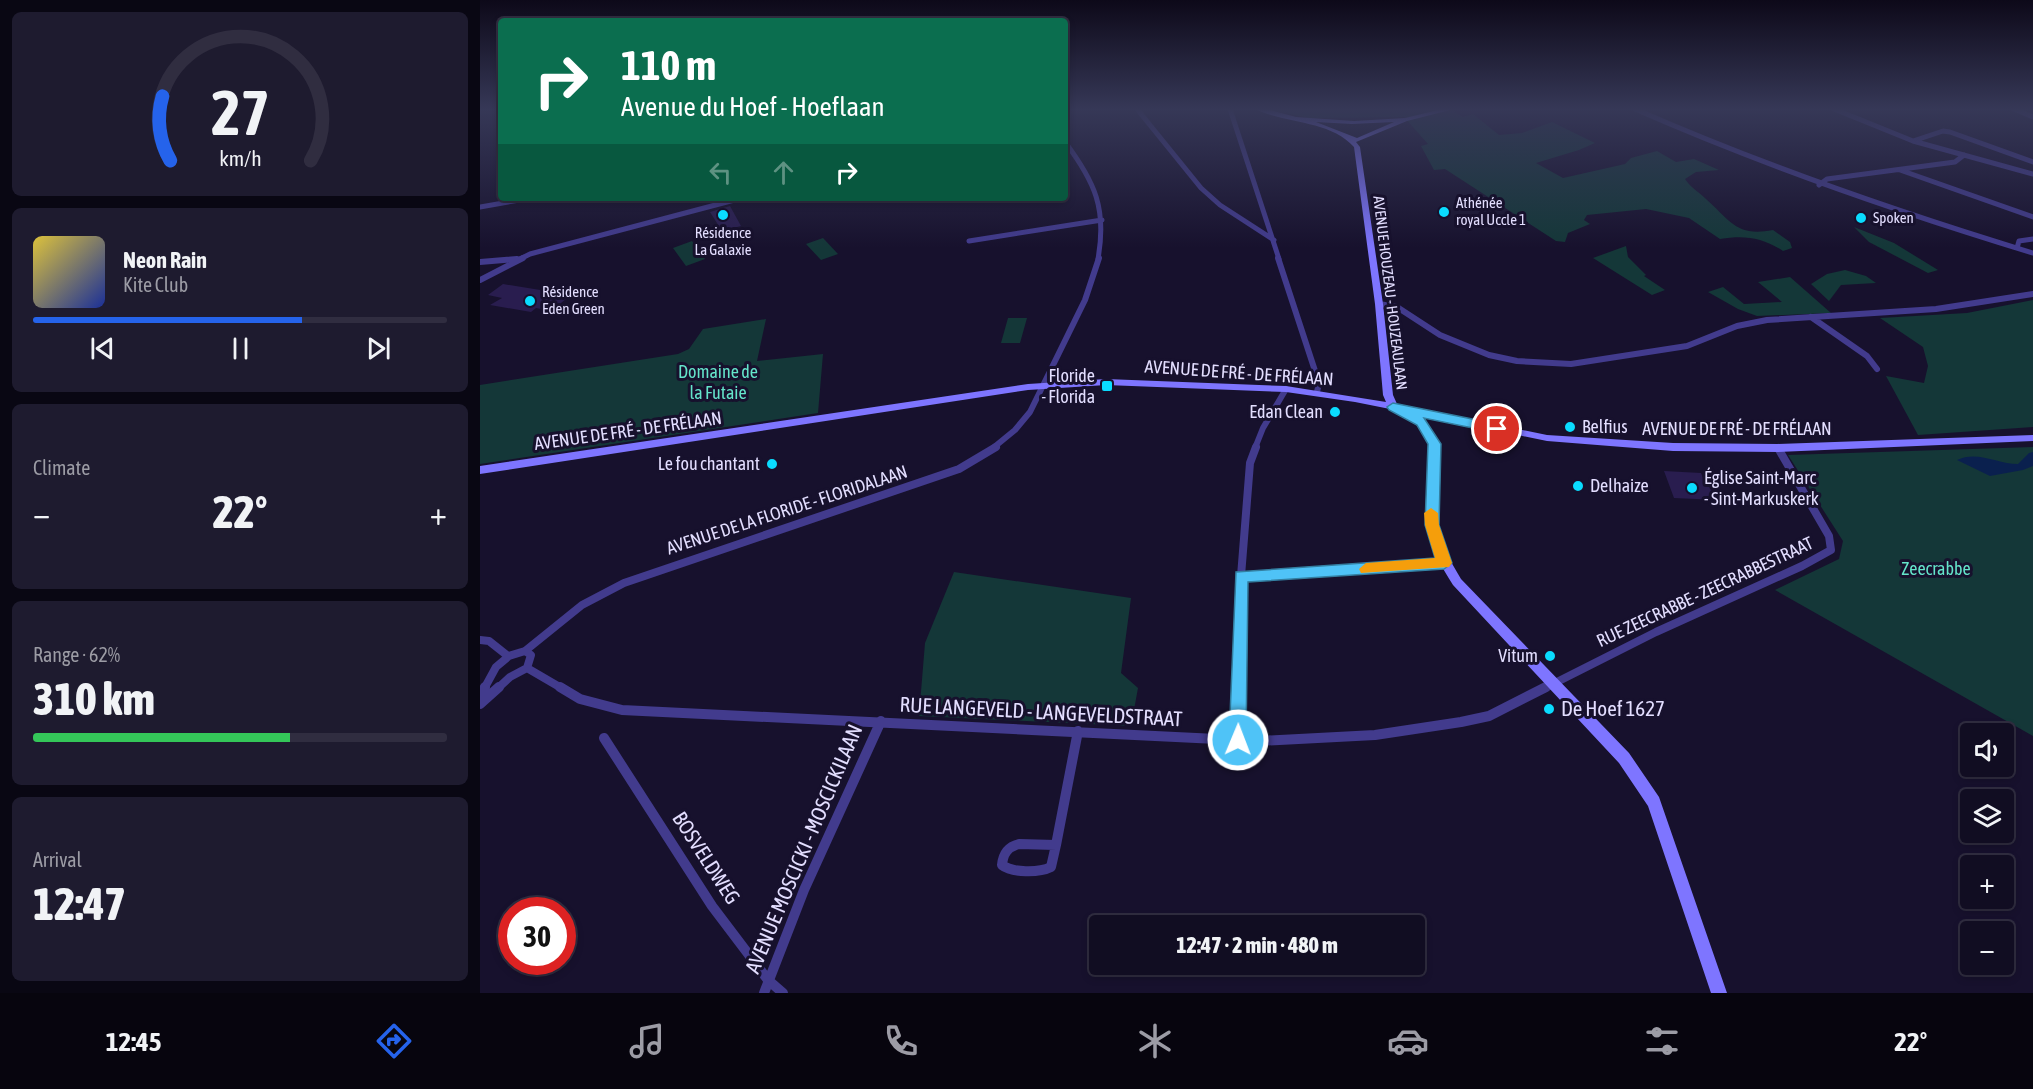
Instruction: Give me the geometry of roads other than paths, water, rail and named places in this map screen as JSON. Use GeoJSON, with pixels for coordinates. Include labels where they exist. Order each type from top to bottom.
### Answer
{"type":"FeatureCollection","features":[{"type":"Feature","properties":{"kind":"street","name":"AVENUE DE LA FLORIDE - FLORIDALAAN"},"geometry":{"type":"LineString","coordinates":[[508,656],[525,651],[582,605],[634,578],[959,469],[984,456],[1023,422],[1091,287],[1102,242],[1102,220],[1095,191],[1086,170],[1075,155]]}},
{"type":"Feature","properties":{"kind":"street"},"geometry":{"type":"LineString","coordinates":[[1175,155],[1192,179],[1214,201],[1274,240]]}},
{"type":"Feature","properties":{"kind":"street"},"geometry":{"type":"LineString","coordinates":[[1246,155],[1319,383],[1317,392]]}},
{"type":"Feature","properties":{"kind":"street","name":"AVENUE HOUZEAU - HOUZEAULAAN"},"geometry":{"type":"LineString","coordinates":[[1360,155],[1388,395],[1393,407]]}},
{"type":"Feature","properties":{"kind":"street"},"geometry":{"type":"LineString","coordinates":[[1743,155],[1819,185],[2033,253]]}},
{"type":"Feature","properties":{"kind":"street"},"geometry":{"type":"LineString","coordinates":[[1819,185],[1827,179],[1955,162],[1964,155]]}},
{"type":"Feature","properties":{"kind":"street"},"geometry":{"type":"LineString","coordinates":[[1965,155],[2033,174]]}},
{"type":"Feature","properties":{"kind":"street"},"geometry":{"type":"LineString","coordinates":[[2015,155],[2033,162]]}},
{"type":"Feature","properties":{"kind":"street"},"geometry":{"type":"LineString","coordinates":[[1898,170],[2033,217]]}},
{"type":"Feature","properties":{"kind":"street"},"geometry":{"type":"LineString","coordinates":[[480,207],[514,201]]}},
{"type":"Feature","properties":{"kind":"street"},"geometry":{"type":"LineString","coordinates":[[480,261],[518,259],[731,201]]}},
{"type":"Feature","properties":{"kind":"street"},"geometry":{"type":"LineString","coordinates":[[969,241],[1102,220]]}},
{"type":"Feature","properties":{"kind":"street"},"geometry":{"type":"LineString","coordinates":[[2018,248],[2019,241],[2033,239]]}},
{"type":"Feature","properties":{"kind":"street"},"geometry":{"type":"LineString","coordinates":[[480,280],[518,259]]}},
{"type":"Feature","properties":{"kind":"street"},"geometry":{"type":"LineString","coordinates":[[1379,304],[1397,307],[1427,328],[1462,345],[1499,357],[1571,364],[1670,349],[1737,326],[1811,317],[1936,309],[2033,294]]}},
{"type":"Feature","properties":{"kind":"street"},"geometry":{"type":"LineString","coordinates":[[1811,317],[1867,356],[1877,369]]}},
{"type":"Feature","properties":{"kind":"street","name":"AVENUE DE FRÉ - DE FRÉLAAN"},"geometry":{"type":"LineString","coordinates":[[480,470],[1042,385],[1152,382],[1317,392],[1567,440],[1707,449],[2033,438]]}},
{"type":"Feature","properties":{"kind":"street"},"geometry":{"type":"LineString","coordinates":[[1238,740],[1241,576],[1250,463],[1263,428],[1286,389]]}},
{"type":"Feature","properties":{"kind":"street"},"geometry":{"type":"LineString","coordinates":[[1393,407],[1422,422],[1435,444],[1432,525],[1444,563],[1457,582],[1635,771],[1654,802],[1719,993]]}},
{"type":"Feature","properties":{"kind":"street","name":"RUE ZEECRABBE - ZEECRABBESTRAAT"},"geometry":{"type":"LineString","coordinates":[[1554,684],[1656,632],[1803,566],[1831,550],[1829,536],[1778,448]]}},
{"type":"Feature","properties":{"kind":"street"},"geometry":{"type":"LineString","coordinates":[[1241,576],[1444,563]]}},
{"type":"Feature","properties":{"kind":"street"},"geometry":{"type":"LineString","coordinates":[[480,700],[497,668],[508,656],[484,640]]}},
{"type":"Feature","properties":{"kind":"street"},"geometry":{"type":"LineString","coordinates":[[480,700],[526,668],[531,655],[525,651]]}},
{"type":"Feature","properties":{"kind":"street"},"geometry":{"type":"LineString","coordinates":[[497,668],[500,677],[510,677]]}},
{"type":"Feature","properties":{"kind":"street","name":"RUE LANGEVELD - LANGEVELDSTRAAT"},"geometry":{"type":"LineString","coordinates":[[526,668],[580,699],[622,710],[1238,740],[1288,740],[1345,736],[1465,722],[1489,716],[1554,684]]}},
{"type":"Feature","properties":{"kind":"street","name":"AVENUE MOSCICKI - MOSCICKILAAN"},"geometry":{"type":"LineString","coordinates":[[764,993],[821,849],[881,721]]}},
{"type":"Feature","properties":{"kind":"street"},"geometry":{"type":"LineString","coordinates":[[1056,845],[1011,845],[1005,852],[1002,864],[1012,870],[1043,871],[1051,867],[1056,845],[1078,731]]}},
{"type":"Feature","properties":{"kind":"street","name":"BOSVELDWEG"},"geometry":{"type":"LineString","coordinates":[[604,738],[712,906],[768,980],[783,993]]}},
{"type":"Feature","properties":{"kind":"water"},"geometry":{"type":"Polygon","coordinates":[[[2033,452],[2033,466],[1990,476],[1957,460],[1972,456],[2018,464],[2033,452]]]}},
{"type":"Feature","properties":{"kind":"place","name":"Athénée royal Uccle 1"},"geometry":{"type":"Point","coordinates":[1444,212]}},
{"type":"Feature","properties":{"kind":"place","name":"Résidence La Galaxie"},"geometry":{"type":"Point","coordinates":[723,215]}},
{"type":"Feature","properties":{"kind":"place","name":"Spoken"},"geometry":{"type":"Point","coordinates":[1861,218]}},
{"type":"Feature","properties":{"kind":"place","name":"Résidence Eden Green"},"geometry":{"type":"Point","coordinates":[530,301]}},
{"type":"Feature","properties":{"kind":"place","name":"Floride - Florida"},"geometry":{"type":"Point","coordinates":[1107,386]}},
{"type":"Feature","properties":{"kind":"place","name":"Edan Clean"},"geometry":{"type":"Point","coordinates":[1335,412]}},
{"type":"Feature","properties":{"kind":"place","name":"Belfius"},"geometry":{"type":"Point","coordinates":[1570,427]}},
{"type":"Feature","properties":{"kind":"place","name":"Le fou chantant"},"geometry":{"type":"Point","coordinates":[772,464]}},
{"type":"Feature","properties":{"kind":"place","name":"Delhaize"},"geometry":{"type":"Point","coordinates":[1578,486]}},
{"type":"Feature","properties":{"kind":"place","name":"Église Saint-Marc - Sint-Markuskerk"},"geometry":{"type":"Point","coordinates":[1692,488]}},
{"type":"Feature","properties":{"kind":"place","name":"Vitum"},"geometry":{"type":"Point","coordinates":[1550,656]}},
{"type":"Feature","properties":{"kind":"place","name":"De Hoef 1627"},"geometry":{"type":"Point","coordinates":[1549,709]}},
{"type":"Feature","properties":{"kind":"park label","name":"Domaine de la Futaie"},"geometry":{"type":"Point","coordinates":[718,382]}},
{"type":"Feature","properties":{"kind":"park label","name":"Zeecrabbe"},"geometry":{"type":"Point","coordinates":[1936,569]}}]}
